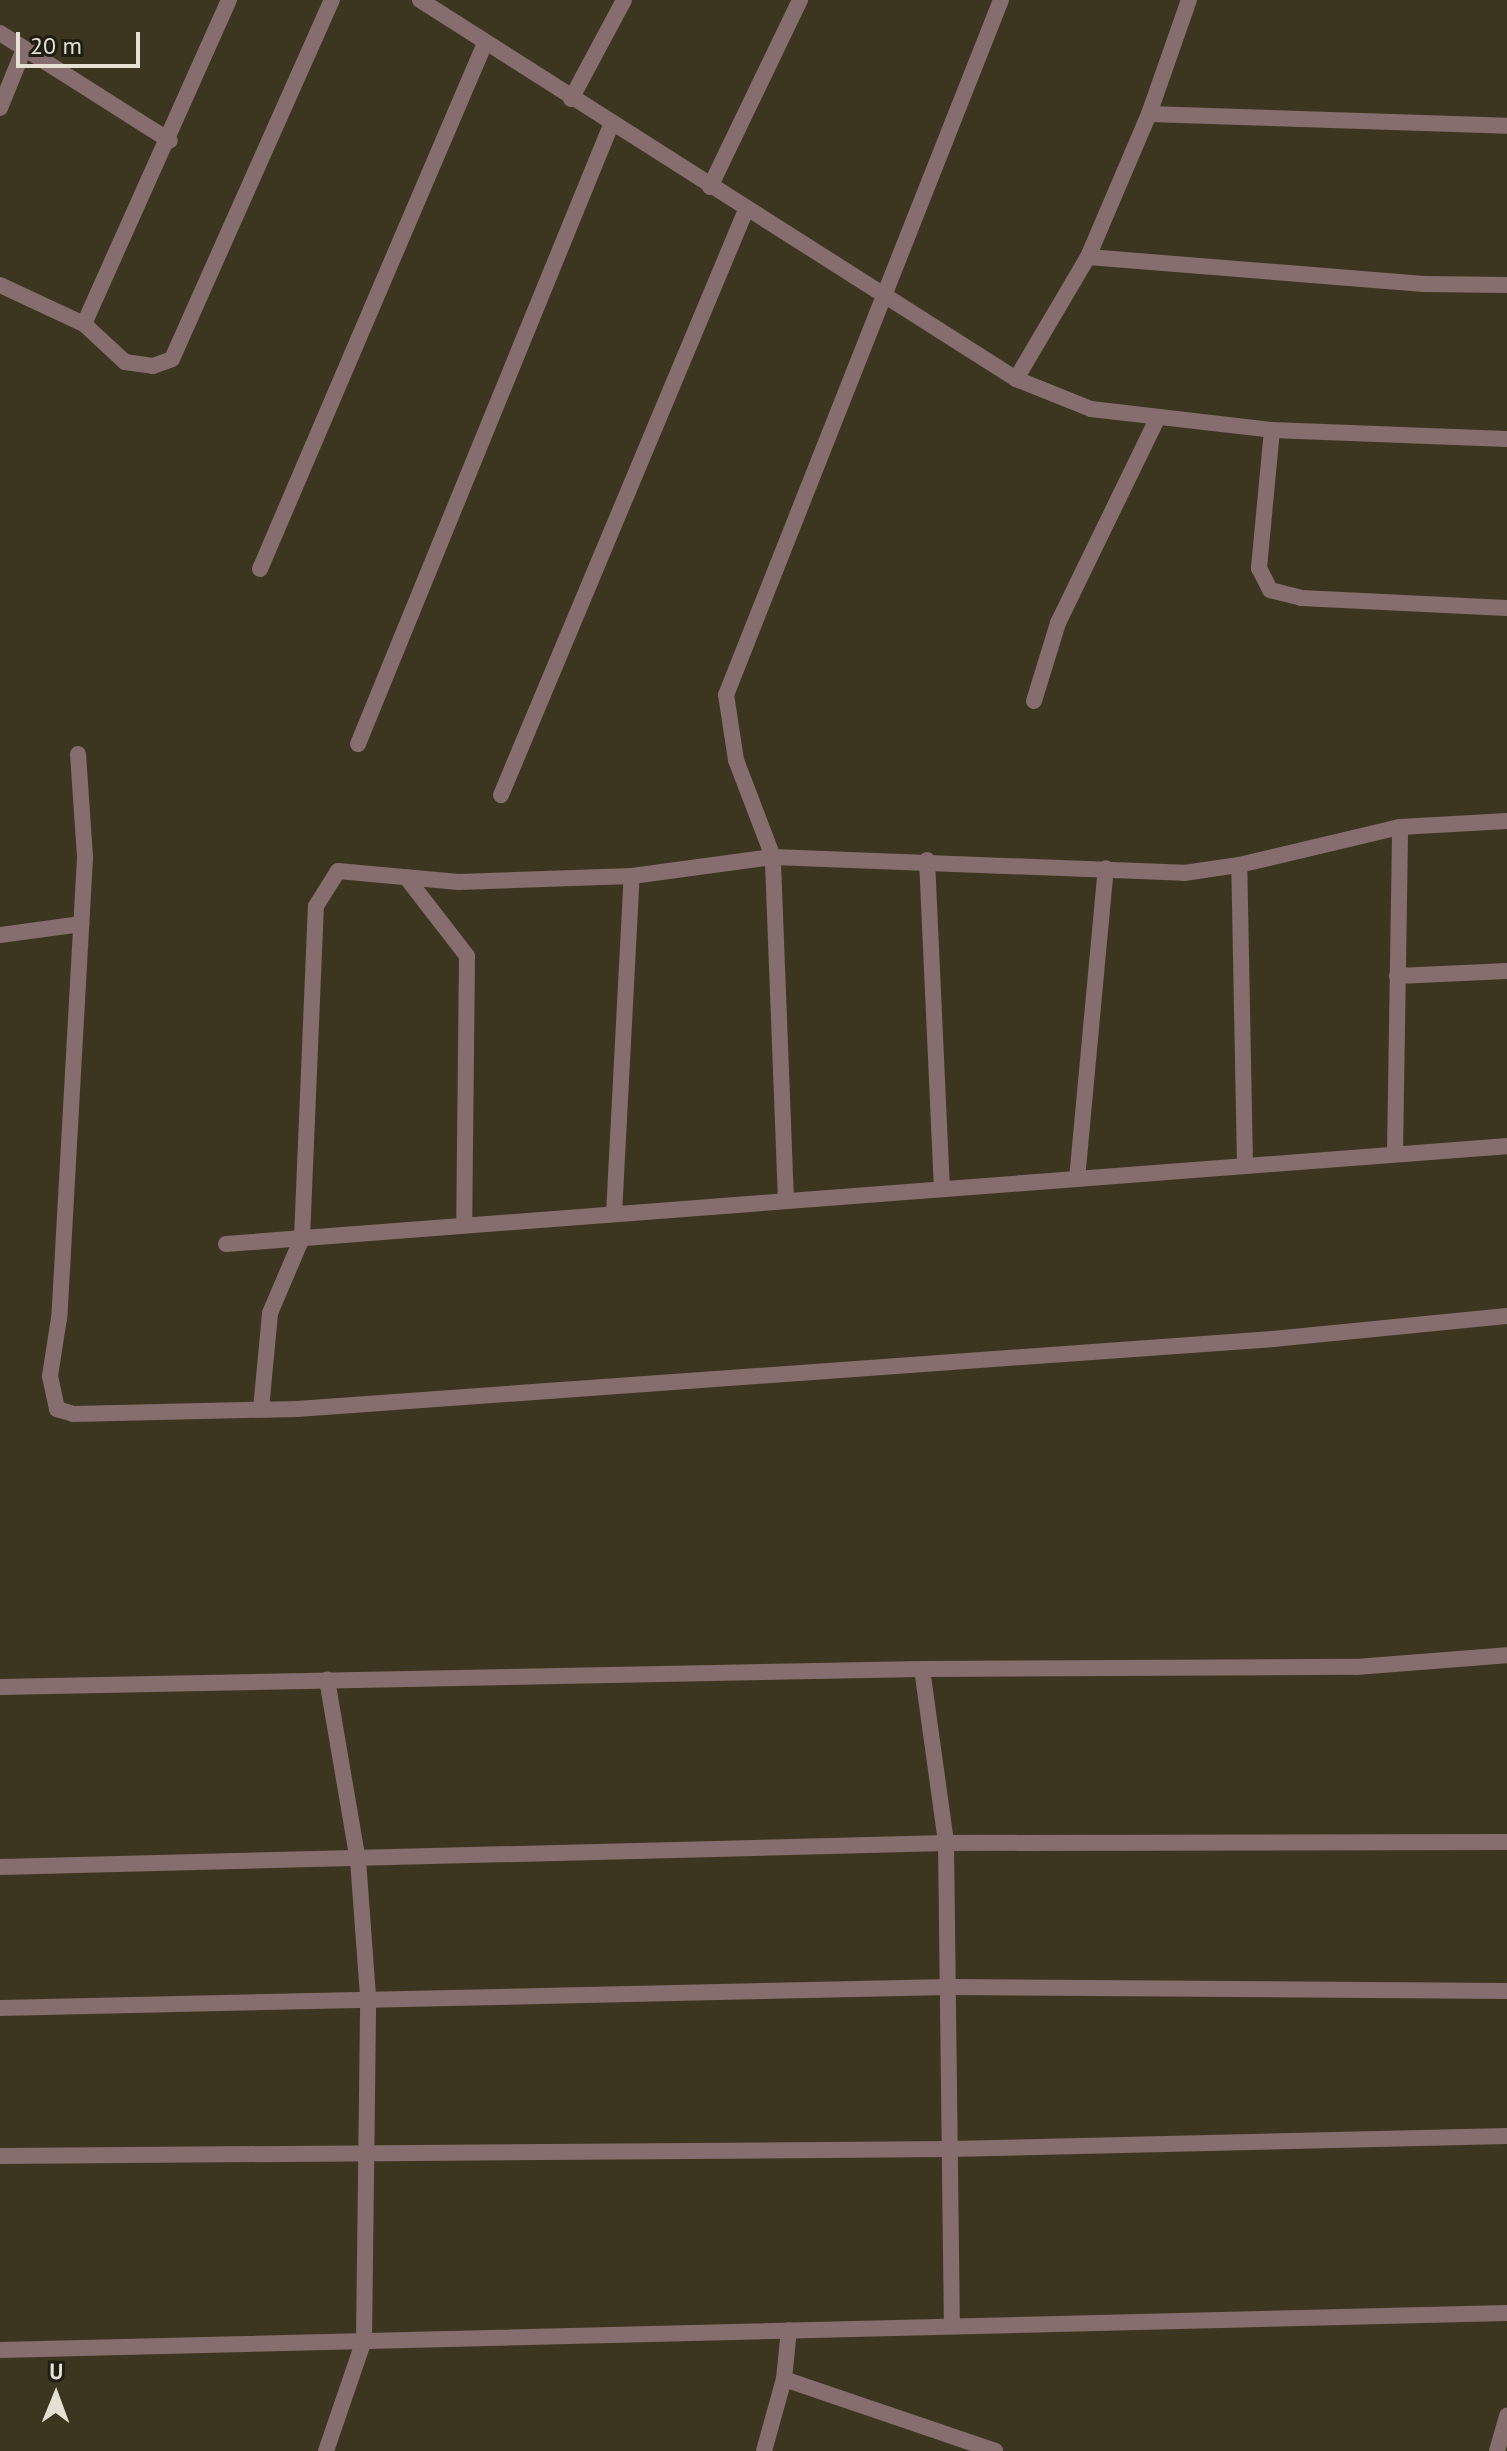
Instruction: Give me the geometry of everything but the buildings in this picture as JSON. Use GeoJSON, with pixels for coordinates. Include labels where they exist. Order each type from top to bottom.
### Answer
{"type":"FeatureCollection","features":[{"type":"Feature","properties":{"kind":"street"},"geometry":{"type":"LineString","coordinates":[[84,324],[170,141],[229,0]]}},
{"type":"Feature","properties":{"kind":"street"},"geometry":{"type":"LineString","coordinates":[[0,285],[84,324],[125,362],[153,366],[172,359],[332,0]]}},
{"type":"Feature","properties":{"kind":"street"},"geometry":{"type":"LineString","coordinates":[[571,99],[624,0]]}},
{"type":"Feature","properties":{"kind":"street"},"geometry":{"type":"LineString","coordinates":[[710,187],[800,0]]}},
{"type":"Feature","properties":{"kind":"street"},"geometry":{"type":"LineString","coordinates":[[786,1201],[773,857],[736,760],[726,695],[887,298],[1001,0]]}},
{"type":"Feature","properties":{"kind":"street"},"geometry":{"type":"LineString","coordinates":[[1016,379],[1088,257],[1149,114],[1189,0]]}},
{"type":"Feature","properties":{"kind":"street"},"geometry":{"type":"LineString","coordinates":[[431,3],[485,43],[611,125],[1016,379],[1091,409],[1272,430],[1507,439]]}},
{"type":"Feature","properties":{"kind":"street"},"geometry":{"type":"LineString","coordinates":[[0,33],[170,141]]}},
{"type":"Feature","properties":{"kind":"street"},"geometry":{"type":"LineString","coordinates":[[260,569],[485,43]]}},
{"type":"Feature","properties":{"kind":"street"},"geometry":{"type":"LineString","coordinates":[[0,108],[24,49]]}},
{"type":"Feature","properties":{"kind":"street"},"geometry":{"type":"LineString","coordinates":[[1149,114],[1507,126]]}},
{"type":"Feature","properties":{"kind":"street"},"geometry":{"type":"LineString","coordinates":[[358,744],[611,125]]}},
{"type":"Feature","properties":{"kind":"street"},"geometry":{"type":"LineString","coordinates":[[501,795],[746,210]]}},
{"type":"Feature","properties":{"kind":"street"},"geometry":{"type":"LineString","coordinates":[[1088,257],[1424,284],[1507,285]]}},
{"type":"Feature","properties":{"kind":"street"},"geometry":{"type":"LineString","coordinates":[[1034,701],[1058,623],[1158,417]]}},
{"type":"Feature","properties":{"kind":"street"},"geometry":{"type":"LineString","coordinates":[[1272,430],[1259,568],[1270,590],[1301,598],[1507,608]]}},
{"type":"Feature","properties":{"kind":"street"},"geometry":{"type":"LineString","coordinates":[[78,754],[84,828],[81,924],[59,1318],[50,1376],[57,1409],[73,1414],[261,1409],[1273,1339],[1507,1316]]}},
{"type":"Feature","properties":{"kind":"street"},"geometry":{"type":"LineString","coordinates":[[261,1409],[270,1313],[302,1238],[316,906],[338,871],[458,882],[632,876],[773,857],[927,860],[1184,873],[1239,865],[1400,827],[1507,821]]}},
{"type":"Feature","properties":{"kind":"street"},"geometry":{"type":"LineString","coordinates":[[1395,1154],[1400,827]]}},
{"type":"Feature","properties":{"kind":"street"},"geometry":{"type":"LineString","coordinates":[[927,860],[942,1189]]}},
{"type":"Feature","properties":{"kind":"street"},"geometry":{"type":"LineString","coordinates":[[1239,865],[1245,1165]]}},
{"type":"Feature","properties":{"kind":"street"},"geometry":{"type":"LineString","coordinates":[[1077,1179],[1106,868]]}},
{"type":"Feature","properties":{"kind":"street"},"geometry":{"type":"LineString","coordinates":[[614,1214],[632,876]]}},
{"type":"Feature","properties":{"kind":"street"},"geometry":{"type":"LineString","coordinates":[[406,877],[467,956],[464,1225]]}},
{"type":"Feature","properties":{"kind":"street"},"geometry":{"type":"LineString","coordinates":[[0,935],[81,924]]}},
{"type":"Feature","properties":{"kind":"street"},"geometry":{"type":"LineString","coordinates":[[1397,976],[1507,971]]}},
{"type":"Feature","properties":{"kind":"street"},"geometry":{"type":"LineString","coordinates":[[226,1244],[1507,1146]]}},
{"type":"Feature","properties":{"kind":"street"},"geometry":{"type":"LineString","coordinates":[[0,1687],[922,1669],[1356,1667],[1507,1655]]}},
{"type":"Feature","properties":{"kind":"street"},"geometry":{"type":"LineString","coordinates":[[922,1669],[946,1843],[952,2325]]}},
{"type":"Feature","properties":{"kind":"street"},"geometry":{"type":"LineString","coordinates":[[326,2451],[364,2340],[363,2151],[368,1996],[358,1861],[327,1680]]}},
{"type":"Feature","properties":{"kind":"street"},"geometry":{"type":"LineString","coordinates":[[0,1867],[358,1861],[946,1843],[1507,1842]]}},
{"type":"Feature","properties":{"kind":"street"},"geometry":{"type":"LineString","coordinates":[[0,2008],[368,1996],[949,1987],[1507,1991]]}},
{"type":"Feature","properties":{"kind":"street"},"geometry":{"type":"LineString","coordinates":[[0,2156],[949,2149],[1507,2136]]}},
{"type":"Feature","properties":{"kind":"street"},"geometry":{"type":"LineString","coordinates":[[0,2350],[1507,2313]]}},
{"type":"Feature","properties":{"kind":"street"},"geometry":{"type":"LineString","coordinates":[[764,2451],[784,2379],[789,2330]]}},
{"type":"Feature","properties":{"kind":"street"},"geometry":{"type":"LineString","coordinates":[[784,2379],[995,2451]]}},
{"type":"Feature","properties":{"kind":"street"},"geometry":{"type":"LineString","coordinates":[[1497,2451],[1507,2415]]}}]}
